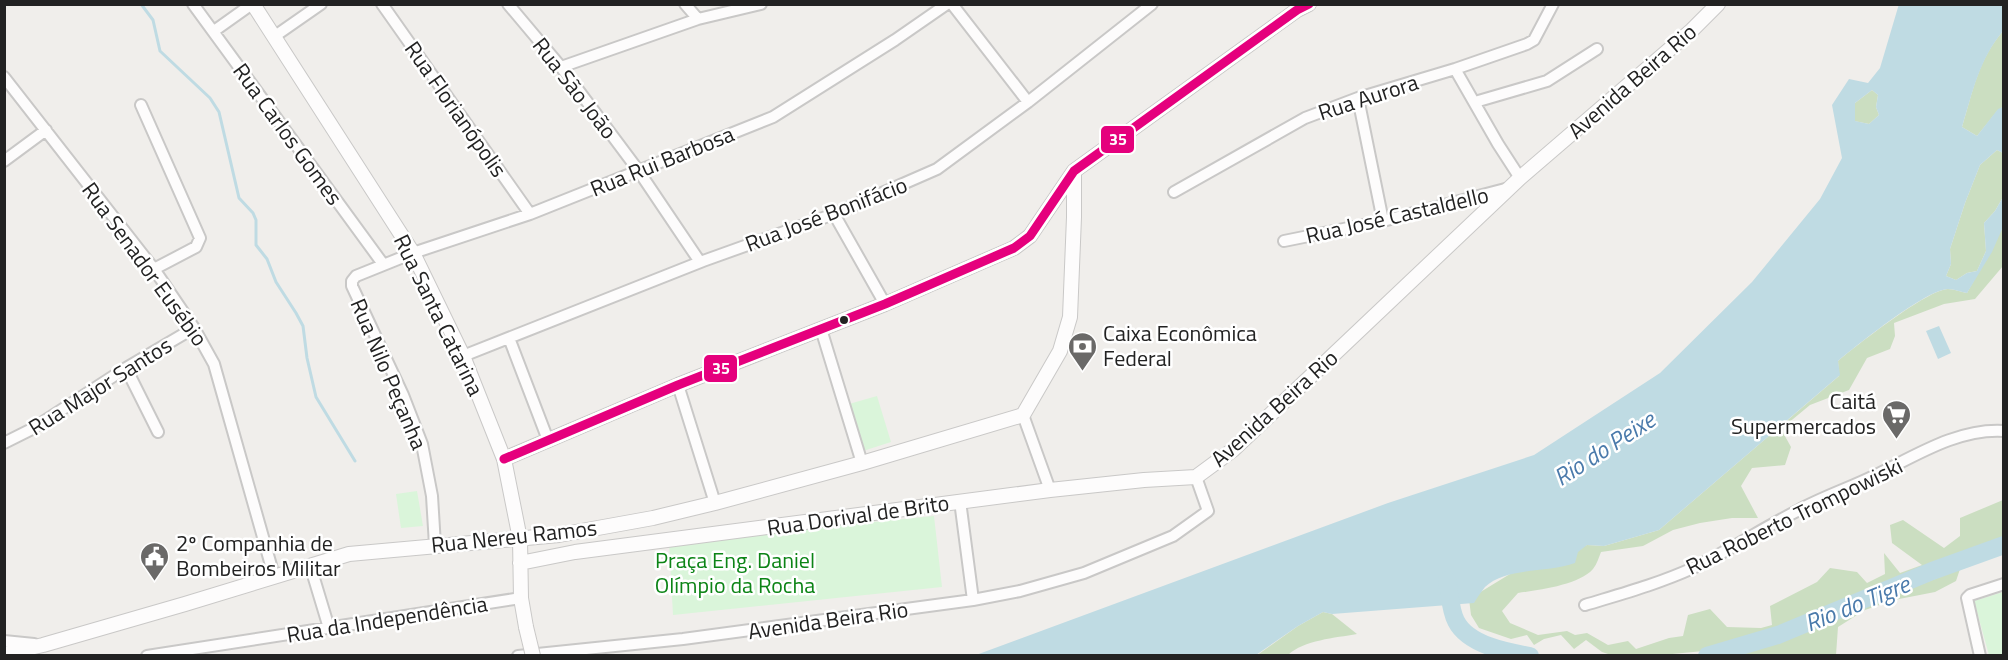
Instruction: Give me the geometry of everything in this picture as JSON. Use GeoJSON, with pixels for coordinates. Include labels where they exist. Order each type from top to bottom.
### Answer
{"type":"FeatureCollection","features":[{"type":"Feature","properties":{"kind":"street","name":"Rua Carlos Gomes"},"geometry":{"type":"LineString","coordinates":[[193,4],[383,264]]}},
{"type":"Feature","properties":{"kind":"street"},"geometry":{"type":"LineString","coordinates":[[214,31],[253,4]]}},
{"type":"Feature","properties":{"kind":"street","name":"Rua Santa Catarina"},"geometry":{"type":"LineString","coordinates":[[253,4],[413,253],[463,356],[504,459],[520,539],[521,598],[533,656]]}},
{"type":"Feature","properties":{"kind":"street"},"geometry":{"type":"LineString","coordinates":[[275,36],[321,4]]}},
{"type":"Feature","properties":{"kind":"street","name":"Rua Florianópolis"},"geometry":{"type":"LineString","coordinates":[[382,4],[530,214]]}},
{"type":"Feature","properties":{"kind":"street","name":"Rua São João"},"geometry":{"type":"LineString","coordinates":[[508,4],[561,67],[638,170],[700,262]]}},
{"type":"Feature","properties":{"kind":"street"},"geometry":{"type":"LineString","coordinates":[[685,4],[698,19]]}},
{"type":"Feature","properties":{"kind":"street"},"geometry":{"type":"LineString","coordinates":[[561,67],[698,19],[761,4]]}},
{"type":"Feature","properties":{"kind":"street","name":"Rua Rui Barbosa"},"geometry":{"type":"LineString","coordinates":[[356,276],[413,253],[530,214],[773,117],[895,40],[947,4]]}},
{"type":"Feature","properties":{"kind":"street"},"geometry":{"type":"LineString","coordinates":[[952,4],[1028,102]]}},
{"type":"Feature","properties":{"kind":"street","name":"Rua José Bonifácio"},"geometry":{"type":"LineString","coordinates":[[463,356],[700,262],[834,214],[938,169],[1028,102],[1152,4]]}},
{"type":"Feature","properties":{"kind":"street"},"geometry":{"type":"LineString","coordinates":[[504,459],[678,385],[885,304],[1014,248],[1030,236],[1074,171],[1309,4]]}},
{"type":"Feature","properties":{"kind":"street","name":"Rua Aurora"},"geometry":{"type":"LineString","coordinates":[[1174,192],[1305,118],[1358,98],[1455,69],[1534,40],[1553,4]]}},
{"type":"Feature","properties":{"kind":"street","name":"Avenida Beira Rio"},"geometry":{"type":"LineString","coordinates":[[518,656],[683,639],[973,600],[1020,591],[1084,573],[1173,536],[1208,511],[1196,477],[1234,449],[1509,188],[1692,30],[1718,4]]}},
{"type":"Feature","properties":{"kind":"street"},"geometry":{"type":"LineString","coordinates":[[1475,102],[1547,81],[1598,50]]}},
{"type":"Feature","properties":{"kind":"street"},"geometry":{"type":"LineString","coordinates":[[1455,69],[1520,178]]}},
{"type":"Feature","properties":{"kind":"street","name":"Rua Senador Eusébio"},"geometry":{"type":"LineString","coordinates":[[4,77],[154,269],[195,328],[214,364],[274,576]]}},
{"type":"Feature","properties":{"kind":"street"},"geometry":{"type":"LineString","coordinates":[[1358,98],[1383,222]]}},
{"type":"Feature","properties":{"kind":"street"},"geometry":{"type":"LineString","coordinates":[[141,105],[200,238],[196,247],[154,269]]}},
{"type":"Feature","properties":{"kind":"street"},"geometry":{"type":"LineString","coordinates":[[4,161],[46,130]]}},
{"type":"Feature","properties":{"kind":"street"},"geometry":{"type":"LineString","coordinates":[[1050,490],[1023,415],[1060,351],[1070,317],[1074,171]]}},
{"type":"Feature","properties":{"kind":"street","name":"Rua José Castaldello"},"geometry":{"type":"LineString","coordinates":[[1284,241],[1383,222],[1509,188]]}},
{"type":"Feature","properties":{"kind":"street"},"geometry":{"type":"LineString","coordinates":[[1045,214],[1057,213],[1074,217]]}},
{"type":"Feature","properties":{"kind":"street"},"geometry":{"type":"LineString","coordinates":[[834,214],[885,304]]}},
{"type":"Feature","properties":{"kind":"street","name":"Rua Nilo Peçanha"},"geometry":{"type":"LineString","coordinates":[[356,276],[352,281],[352,286],[403,395],[422,444],[432,496],[435,545]]}},
{"type":"Feature","properties":{"kind":"street","name":"Rua Major Santos"},"geometry":{"type":"LineString","coordinates":[[4,443],[32,429],[126,368],[195,328]]}},
{"type":"Feature","properties":{"kind":"street"},"geometry":{"type":"LineString","coordinates":[[822,329],[862,463]]}},
{"type":"Feature","properties":{"kind":"street"},"geometry":{"type":"LineString","coordinates":[[509,338],[548,440]]}},
{"type":"Feature","properties":{"kind":"street"},"geometry":{"type":"LineString","coordinates":[[126,368],[158,432]]}},
{"type":"Feature","properties":{"kind":"street"},"geometry":{"type":"LineString","coordinates":[[678,385],[716,503]]}},
{"type":"Feature","properties":{"kind":"street","name":"Rua Nereu Ramos"},"geometry":{"type":"LineString","coordinates":[[4,654],[224,593],[348,554],[571,533],[653,518],[862,463],[1023,415]]}},
{"type":"Feature","properties":{"kind":"street","name":"Rua Roberto Trompowiski"},"geometry":{"type":"LineString","coordinates":[[1585,605],[1662,581],[1693,567],[1799,509],[1941,444],[1968,434],[2004,430]]}},
{"type":"Feature","properties":{"kind":"street","name":"Rua Dorival de Brito"},"geometry":{"type":"LineString","coordinates":[[520,563],[575,552],[960,501],[1144,480],[1196,477]]}},
{"type":"Feature","properties":{"kind":"street"},"geometry":{"type":"LineString","coordinates":[[960,501],[973,600]]}},
{"type":"Feature","properties":{"kind":"street"},"geometry":{"type":"LineString","coordinates":[[310,565],[329,628]]}},
{"type":"Feature","properties":{"kind":"street"},"geometry":{"type":"LineString","coordinates":[[1980,656],[1967,598],[2004,584]]}},
{"type":"Feature","properties":{"kind":"street","name":"Rua da Independência"},"geometry":{"type":"LineString","coordinates":[[147,656],[521,598]]}},
{"type":"Feature","properties":{"kind":"street"},"geometry":{"type":"LineString","coordinates":[[4,641],[43,645]]}},
{"type":"Feature","properties":{"kind":"green space"},"geometry":{"type":"Polygon","coordinates":[[[2003,31],[2003,107],[1977,136],[1962,127],[1982,65],[2003,31]]]}},
{"type":"Feature","properties":{"kind":"green space"},"geometry":{"type":"Polygon","coordinates":[[[1872,90],[1878,95],[1876,107],[1879,115],[1869,124],[1854,121],[1855,103],[1872,90]]]}},
{"type":"Feature","properties":{"kind":"green space"},"geometry":{"type":"Polygon","coordinates":[[[1997,150],[2003,153],[2003,197],[1995,211],[1984,223],[1986,251],[1977,271],[1967,273],[1956,280],[1946,276],[1951,264],[1950,249],[1980,165],[1997,150]]]}},
{"type":"Feature","properties":{"kind":"green space"},"geometry":{"type":"Polygon","coordinates":[[[2003,227],[2003,266],[1975,299],[1944,304],[1894,323],[1895,336],[1890,349],[1867,358],[1849,390],[1810,405],[1781,429],[1791,447],[1785,465],[1752,468],[1741,486],[1758,518],[1732,518],[1700,523],[1673,530],[1643,546],[1601,552],[1594,567],[1587,575],[1558,586],[1518,593],[1502,611],[1510,623],[1538,635],[1567,631],[1575,635],[1587,633],[1608,645],[1628,641],[1636,649],[1669,638],[1683,636],[1688,615],[1710,609],[1727,627],[1761,628],[1772,625],[1770,606],[1817,582],[1830,568],[1857,572],[1867,583],[1885,574],[1884,553],[1900,573],[1922,565],[1892,543],[1890,525],[1903,520],[1944,548],[1960,536],[1960,518],[2003,500],[2003,542],[1938,566],[1794,626],[1748,642],[1714,650],[1662,655],[1611,655],[1602,652],[1586,640],[1574,649],[1561,635],[1544,639],[1534,645],[1527,635],[1511,639],[1479,628],[1471,615],[1469,599],[1510,574],[1587,545],[1604,546],[1659,530],[1839,376],[1838,361],[1860,343],[1892,319],[1938,291],[1953,289],[1967,293],[2003,227]]]}},
{"type":"Feature","properties":{"kind":"green space"},"geometry":{"type":"Polygon","coordinates":[[[877,396],[891,442],[863,451],[849,404],[877,396]]]}},
{"type":"Feature","properties":{"kind":"green space"},"geometry":{"type":"Polygon","coordinates":[[[417,491],[423,526],[401,528],[396,494],[417,491]]]}},
{"type":"Feature","properties":{"kind":"green space","name":"Praça Eng. Daniel Olímpio da Rocha"},"geometry":{"type":"Polygon","coordinates":[[[934,516],[942,587],[673,615],[669,542],[934,516]]]}},
{"type":"Feature","properties":{"kind":"green space"},"geometry":{"type":"Polygon","coordinates":[[[1960,569],[1956,581],[1935,592],[1894,600],[1865,610],[1838,627],[1836,655],[1732,655],[1786,638],[1960,569]]]}},
{"type":"Feature","properties":{"kind":"green space"},"geometry":{"type":"Polygon","coordinates":[[[2003,592],[2003,655],[1989,655],[1974,601],[2003,592]]]}},
{"type":"Feature","properties":{"kind":"green space"},"geometry":{"type":"Polygon","coordinates":[[[1323,612],[1332,614],[1357,634],[1311,643],[1288,655],[1256,656],[1298,626],[1323,612]]]}},
{"type":"Feature","properties":{"kind":"water","name":"Rio do Peixe"},"geometry":{"type":"Polygon","coordinates":[[[1899,4],[2003,5],[2003,31],[1982,65],[1962,127],[1977,136],[1998,109],[2003,107],[2003,153],[1997,150],[1980,165],[1950,249],[1951,264],[1946,276],[1956,280],[1967,273],[1977,271],[1986,251],[1984,223],[1995,211],[2003,197],[2003,227],[1992,252],[1967,293],[1953,289],[1938,291],[1892,319],[1860,343],[1838,361],[1840,375],[1659,530],[1604,546],[1587,545],[1578,552],[1575,563],[1504,576],[1485,587],[1474,603],[1332,614],[1323,612],[1256,655],[976,655],[1388,503],[1534,455],[1660,373],[1752,282],[1820,199],[1842,158],[1832,105],[1849,79],[1868,83],[1880,68],[1899,4]],[[1872,90],[1855,103],[1855,121],[1869,124],[1879,115],[1876,107],[1878,95],[1872,90]]]}},
{"type":"Feature","properties":{"kind":"water"},"geometry":{"type":"Polygon","coordinates":[[[1939,326],[1951,353],[1938,359],[1926,331],[1939,326]]]}},
{"type":"Feature","properties":{"kind":"waterway"},"geometry":{"type":"LineString","coordinates":[[141,4],[153,20],[160,51],[210,98],[219,112],[239,198],[253,213],[256,220],[256,245],[267,259],[276,282],[303,326],[307,358],[316,397],[355,461]]}},
{"type":"Feature","properties":{"kind":"waterway","name":"Rio do Tigre"},"geometry":{"type":"LineString","coordinates":[[1707,656],[1778,635],[1932,571],[2004,545]]}},
{"type":"Feature","properties":{"kind":"waterway","name":"Rio do Tigre"},"geometry":{"type":"LineString","coordinates":[[1447,580],[1452,612],[1456,621],[1469,636],[1489,646],[1530,656]]}},
{"type":"Feature","properties":{"kind":"transit line","name":"35"},"geometry":{"type":"LineString","coordinates":[[504,459],[678,385],[885,304],[1014,248],[1030,236],[1074,171],[1297,10],[1309,4]]}},
{"type":"Feature","properties":{"kind":"place","name":"Caixa Econômica Federal"},"geometry":{"type":"Point","coordinates":[1082,372]}},
{"type":"Feature","properties":{"kind":"place","name":"Caitá Supermercados"},"geometry":{"type":"Point","coordinates":[1897,440]}},
{"type":"Feature","properties":{"kind":"place","name":"2º Companhia de Bombeiros Militar"},"geometry":{"type":"Point","coordinates":[155,582]}}]}
